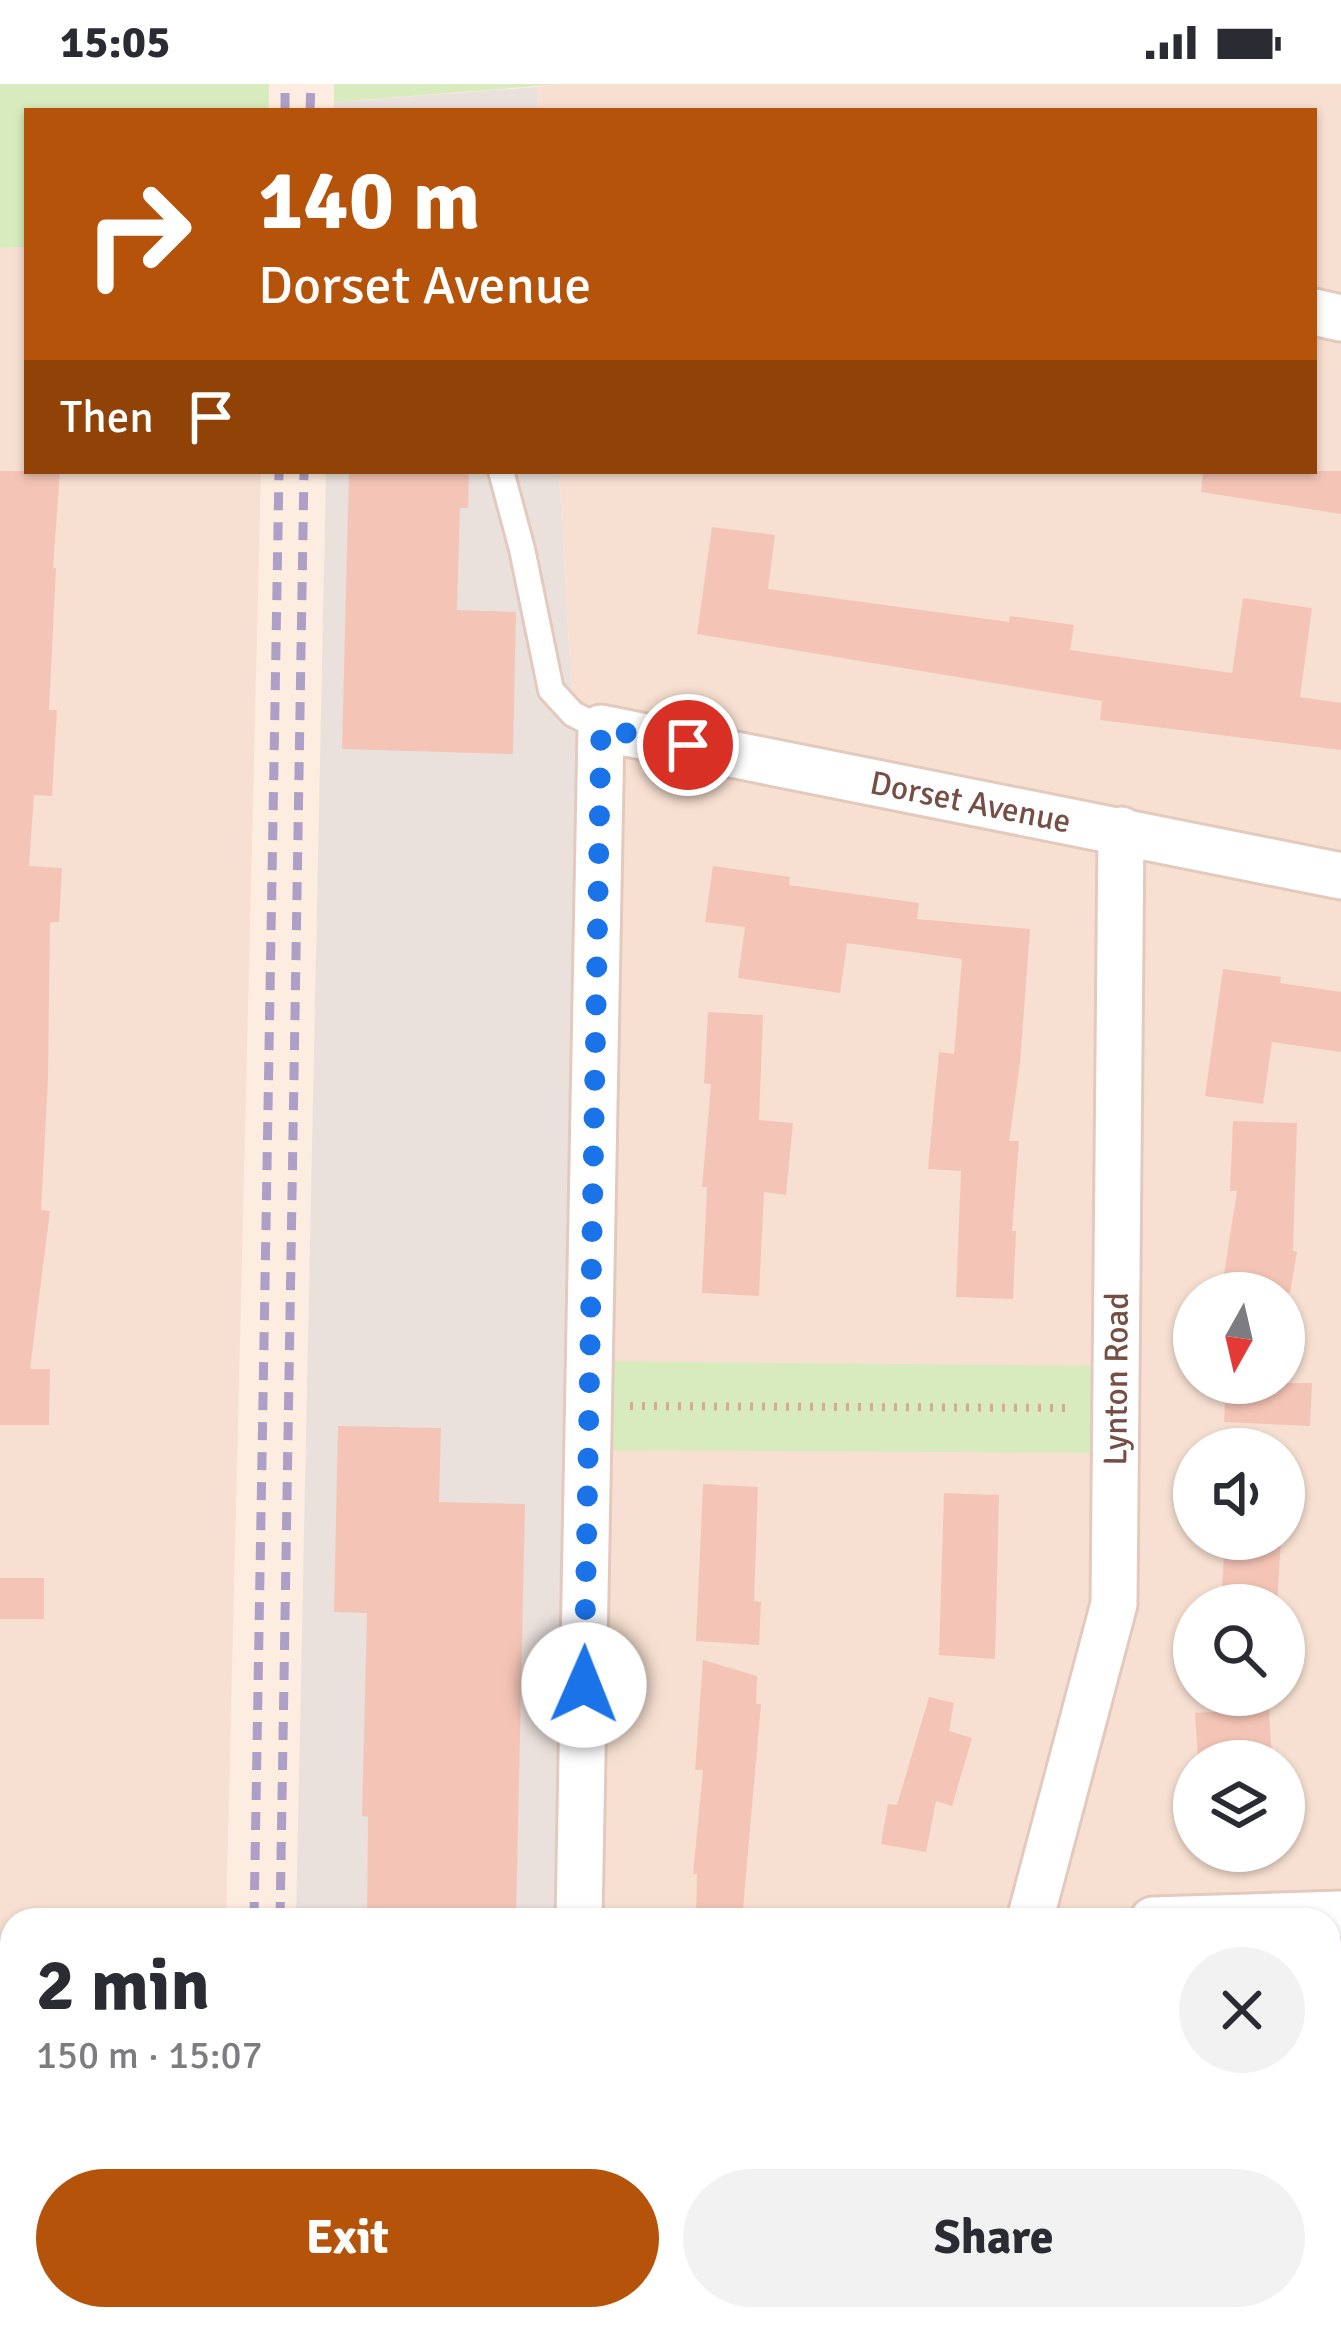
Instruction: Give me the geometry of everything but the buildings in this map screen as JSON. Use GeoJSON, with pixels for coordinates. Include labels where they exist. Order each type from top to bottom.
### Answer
{"type":"FeatureCollection","features":[{"type":"Feature","properties":{"kind":"street","name":"Dorset Avenue"},"geometry":{"type":"LineString","coordinates":[[601,728],[1341,876]]}},
{"type":"Feature","properties":{"kind":"street"},"geometry":{"type":"LineString","coordinates":[[579,1908],[601,728]]}},
{"type":"Feature","properties":{"kind":"street","name":"Lynton Road"},"geometry":{"type":"LineString","coordinates":[[1033,1908],[1114,1604],[1121,830]]}},
{"type":"Feature","properties":{"kind":"lane"},"geometry":{"type":"LineString","coordinates":[[502,474],[551,690],[573,714],[601,728]]}},
{"type":"Feature","properties":{"kind":"path"},"geometry":{"type":"LineString","coordinates":[[590,1406],[1115,1408]]}},
{"type":"Feature","properties":{"kind":"shaded area"},"geometry":{"type":"Polygon","coordinates":[[[1341,84],[1341,1908],[582,1908],[573,714],[559,474],[1317,474],[1317,108],[538,108],[537,87],[1341,84]]]}},
{"type":"Feature","properties":{"kind":"shaded area"},"geometry":{"type":"Polygon","coordinates":[[[537,87],[538,108],[334,108],[334,102],[537,87]]]}},
{"type":"Feature","properties":{"kind":"shaded area"},"geometry":{"type":"Polygon","coordinates":[[[24,247],[24,474],[261,474],[226,1908],[0,1908],[0,248],[24,247]]]}},
{"type":"Feature","properties":{"kind":"shaded area"},"geometry":{"type":"Polygon","coordinates":[[[326,474],[559,474],[573,714],[601,728],[582,1908],[296,1908],[326,474]]]}},
{"type":"Feature","properties":{"kind":"green space"},"geometry":{"type":"Polygon","coordinates":[[[0,84],[269,84],[269,108],[24,108],[24,247],[0,248],[0,84]]]}},
{"type":"Feature","properties":{"kind":"green space"},"geometry":{"type":"Polygon","coordinates":[[[334,84],[563,84],[334,102],[334,84]]]}},
{"type":"Feature","properties":{"kind":"green space"},"geometry":{"type":"Polygon","coordinates":[[[591,1361],[1115,1366],[1114,1453],[590,1450],[591,1361]]]}},
{"type":"Feature","properties":{"kind":"railway"},"geometry":{"type":"LineString","coordinates":[[285,84],[285,108]]}},
{"type":"Feature","properties":{"kind":"railway"},"geometry":{"type":"LineString","coordinates":[[310,108],[311,84]]}},
{"type":"Feature","properties":{"kind":"railway"},"geometry":{"type":"LineString","coordinates":[[254,1908],[279,474]]}},
{"type":"Feature","properties":{"kind":"railway"},"geometry":{"type":"LineString","coordinates":[[280,1908],[304,474]]}},
{"type":"Feature","properties":{"kind":"route"},"geometry":{"type":"LineString","coordinates":[[584,1685],[601,728],[688,745]]}}]}
